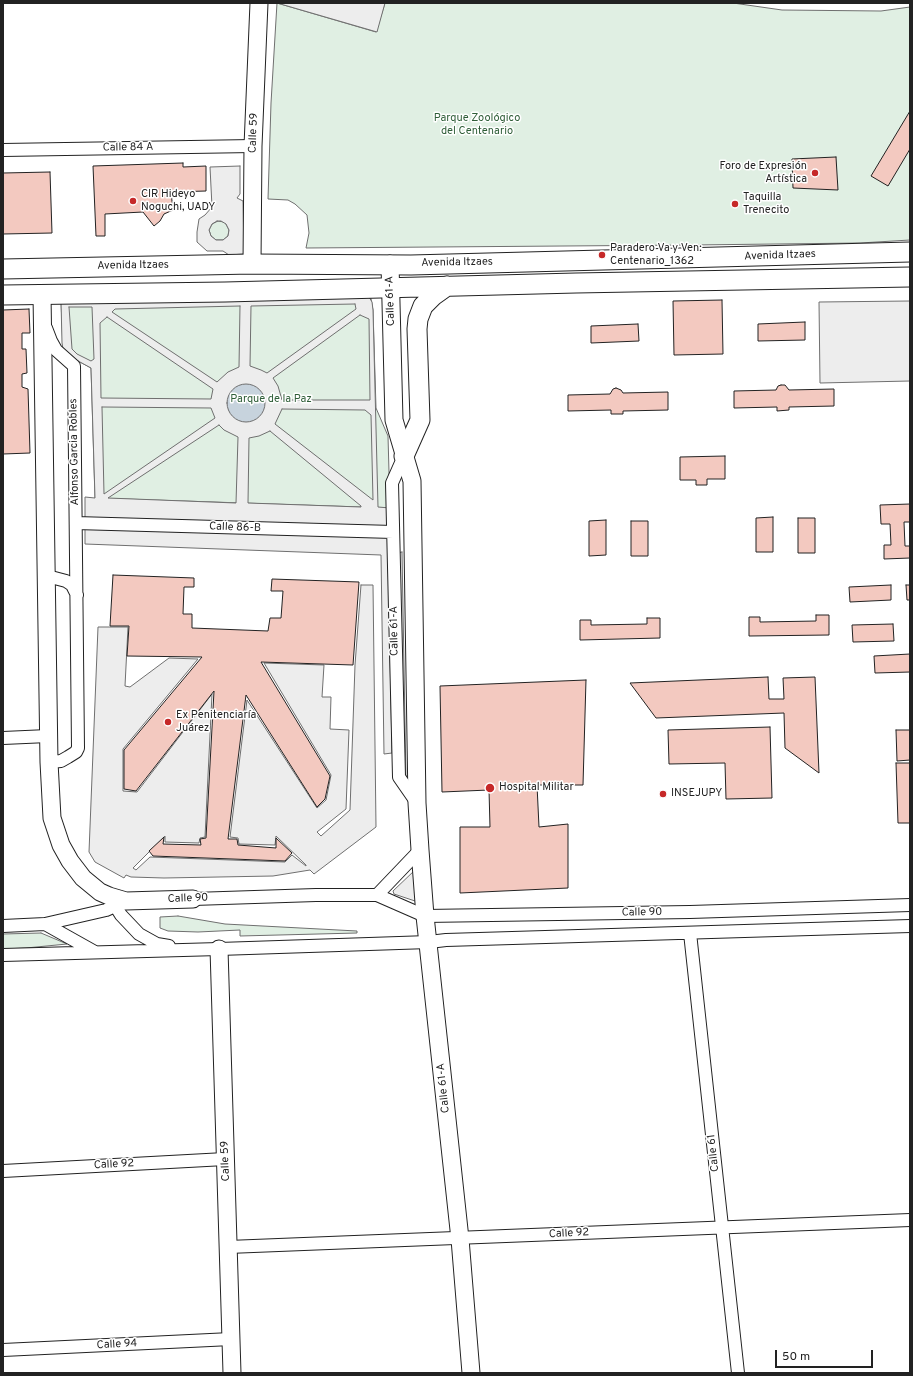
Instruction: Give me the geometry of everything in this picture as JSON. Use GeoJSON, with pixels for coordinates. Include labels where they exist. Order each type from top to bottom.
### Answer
{"type":"FeatureCollection","features":[{"type":"Feature","properties":{"kind":"main road","name":"Avenida Itzaes"},"geometry":{"type":"LineString","coordinates":[[3,269],[252,264],[411,265],[910,252]]}},
{"type":"Feature","properties":{"kind":"main road"},"geometry":{"type":"LineString","coordinates":[[845,278],[846,254]]}},
{"type":"Feature","properties":{"kind":"main road"},"geometry":{"type":"LineString","coordinates":[[576,282],[578,261]]}},
{"type":"Feature","properties":{"kind":"main road"},"geometry":{"type":"LineString","coordinates":[[225,292],[248,278],[252,264]]}},
{"type":"Feature","properties":{"kind":"main road","name":"Avenida Itzaes"},"geometry":{"type":"LineString","coordinates":[[3,295],[225,292],[576,282],[910,277]]}},
{"type":"Feature","properties":{"kind":"main road"},"geometry":{"type":"LineString","coordinates":[[404,456],[420,420],[416,329],[418,318],[423,306],[433,296],[447,286]]}},
{"type":"Feature","properties":{"kind":"street","name":"Calle 59"},"geometry":{"type":"LineString","coordinates":[[252,264],[253,146],[259,3]]}},
{"type":"Feature","properties":{"kind":"street","name":"Calle 84 A"},"geometry":{"type":"LineString","coordinates":[[3,150],[253,146]]}},
{"type":"Feature","properties":{"kind":"street","name":"Calle 61-A"},"geometry":{"type":"LineString","coordinates":[[390,264],[394,420],[412,481],[417,803],[420,850],[460,1239],[471,1373]]}},
{"type":"Feature","properties":{"kind":"street","name":"Alfonso Garcia Robles"},"geometry":{"type":"LineString","coordinates":[[42,294],[48,736],[52,818],[61,845],[70,861],[84,878],[100,892],[117,901]]}},
{"type":"Feature","properties":{"kind":"street","name":"Alfonso Garcia Robles"},"geometry":{"type":"LineString","coordinates":[[42,320],[56,350],[74,366],[78,748],[76,752],[60,761],[49,762]]}},
{"type":"Feature","properties":{"kind":"street","name":"Calle 61-A"},"geometry":{"type":"LineString","coordinates":[[404,456],[392,482],[398,776],[417,803]]}},
{"type":"Feature","properties":{"kind":"street","name":"Calle 86-B"},"geometry":{"type":"LineString","coordinates":[[76,524],[393,532]]}},
{"type":"Feature","properties":{"kind":"street"},"geometry":{"type":"LineString","coordinates":[[47,576],[66,581],[72,585],[77,595]]}},
{"type":"Feature","properties":{"kind":"street"},"geometry":{"type":"LineString","coordinates":[[3,738],[48,736]]}},
{"type":"Feature","properties":{"kind":"street"},"geometry":{"type":"LineString","coordinates":[[377,895],[420,850]]}},
{"type":"Feature","properties":{"kind":"street","name":"Calle 90"},"geometry":{"type":"LineString","coordinates":[[3,926],[46,924],[106,910],[117,901],[316,895],[377,895],[426,916],[690,912],[910,905]]}},
{"type":"Feature","properties":{"kind":"street"},"geometry":{"type":"LineString","coordinates":[[117,901],[121,915],[132,928],[143,937],[157,944],[188,950]]}},
{"type":"Feature","properties":{"kind":"street"},"geometry":{"type":"LineString","coordinates":[[46,924],[95,952]]}},
{"type":"Feature","properties":{"kind":"street","name":"Calle 90"},"geometry":{"type":"LineString","coordinates":[[188,950],[429,942],[446,940],[910,926]]}},
{"type":"Feature","properties":{"kind":"street","name":"Calle 61"},"geometry":{"type":"LineString","coordinates":[[690,933],[738,1373]]}},
{"type":"Feature","properties":{"kind":"street","name":"Calle 59"},"geometry":{"type":"LineString","coordinates":[[218,949],[232,1373]]}},
{"type":"Feature","properties":{"kind":"street"},"geometry":{"type":"LineString","coordinates":[[3,955],[188,950]]}},
{"type":"Feature","properties":{"kind":"street","name":"Calle 92"},"geometry":{"type":"LineString","coordinates":[[3,1171],[226,1158]]}},
{"type":"Feature","properties":{"kind":"street","name":"Calle 92"},"geometry":{"type":"LineString","coordinates":[[228,1247],[910,1220]]}},
{"type":"Feature","properties":{"kind":"street","name":"Calle 94"},"geometry":{"type":"LineString","coordinates":[[3,1350],[231,1339]]}},
{"type":"Feature","properties":{"kind":"green space","name":"Parque Zoológico del Centenario"},"geometry":{"type":"Polygon","coordinates":[[[277,3],[376,32],[385,3],[733,3],[782,10],[881,11],[910,7],[910,240],[860,243],[306,248],[309,233],[307,215],[288,200],[268,199],[271,103],[277,3]]]}},
{"type":"Feature","properties":{"kind":"green space"},"geometry":{"type":"Polygon","coordinates":[[[218,221],[224,222],[229,230],[228,236],[223,240],[216,240],[211,236],[209,230],[212,224],[218,221]]]}},
{"type":"Feature","properties":{"kind":"green space","name":"Parque de la Paz"},"geometry":{"type":"Polygon","coordinates":[[[371,299],[373,310],[376,408],[388,436],[390,508],[95,498],[91,368],[69,356],[63,349],[61,301],[371,299]]]}},
{"type":"Feature","properties":{"kind":"green space"},"geometry":{"type":"Polygon","coordinates":[[[178,916],[225,924],[357,931],[357,933],[240,936],[240,930],[198,932],[168,931],[160,928],[160,917],[178,916]]]}},
{"type":"Feature","properties":{"kind":"green space"},"geometry":{"type":"Polygon","coordinates":[[[41,933],[67,944],[3,949],[3,934],[41,933]]]}},
{"type":"Feature","properties":{"kind":"shaded area"},"geometry":{"type":"Polygon","coordinates":[[[277,3],[385,3],[377,32],[277,3]]]}},
{"type":"Feature","properties":{"kind":"shaded area"},"geometry":{"type":"Polygon","coordinates":[[[240,166],[240,194],[237,198],[243,201],[244,254],[229,255],[223,251],[207,251],[197,242],[199,219],[212,207],[210,167],[240,166]],[[217,221],[212,224],[209,230],[211,236],[216,240],[223,240],[228,236],[229,230],[226,224],[221,221],[217,221]]]}},
{"type":"Feature","properties":{"kind":"shaded area"},"geometry":{"type":"Polygon","coordinates":[[[369,297],[372,302],[373,310],[378,507],[390,508],[388,555],[392,753],[384,754],[381,555],[85,544],[85,497],[95,498],[91,368],[69,356],[63,349],[61,301],[369,297]],[[355,304],[251,306],[250,366],[267,373],[356,309],[355,304]],[[240,306],[115,309],[112,312],[217,382],[228,372],[239,367],[240,306]],[[69,307],[72,349],[77,354],[91,361],[94,359],[92,307],[69,307]],[[360,315],[273,378],[278,386],[282,400],[370,400],[369,319],[360,315]],[[107,317],[100,323],[101,398],[211,399],[213,389],[107,317]],[[102,407],[104,494],[215,418],[211,408],[102,407]],[[282,409],[275,424],[373,500],[371,415],[365,410],[282,409]],[[219,425],[108,498],[236,503],[238,437],[224,430],[219,425]],[[270,431],[259,436],[249,438],[248,503],[361,507],[270,431]]]}},
{"type":"Feature","properties":{"kind":"shaded area"},"geometry":{"type":"Polygon","coordinates":[[[910,301],[910,381],[820,383],[819,302],[910,301]]]}},
{"type":"Feature","properties":{"kind":"shaded area"},"geometry":{"type":"Polygon","coordinates":[[[246,384],[259,390],[265,403],[259,416],[246,422],[233,416],[227,403],[233,390],[246,384]]]}},
{"type":"Feature","properties":{"kind":"shaded area"},"geometry":{"type":"Polygon","coordinates":[[[402,552],[406,780],[401,780],[397,553],[402,552]]]}},
{"type":"Feature","properties":{"kind":"shaded area"},"geometry":{"type":"Polygon","coordinates":[[[361,585],[373,585],[376,827],[314,874],[310,870],[273,876],[164,878],[131,877],[126,875],[124,878],[95,862],[89,852],[98,627],[128,627],[125,686],[130,687],[169,658],[198,659],[123,749],[123,791],[137,792],[212,694],[205,837],[200,838],[199,843],[165,842],[165,836],[133,868],[136,870],[150,857],[285,862],[292,855],[306,866],[276,836],[275,845],[239,844],[238,838],[230,837],[247,700],[317,808],[326,800],[331,775],[264,663],[324,665],[322,697],[331,697],[330,729],[349,730],[346,809],[317,832],[321,836],[350,810],[355,665],[361,585]]]}},
{"type":"Feature","properties":{"kind":"shaded area"},"geometry":{"type":"Polygon","coordinates":[[[415,870],[419,901],[394,894],[393,891],[415,870]]]}},
{"type":"Feature","properties":{"kind":"building"},"geometry":{"type":"Polygon","coordinates":[[[910,111],[910,149],[888,186],[871,176],[910,111]]]}},
{"type":"Feature","properties":{"kind":"building","name":"Foro de Expresión Artística"},"geometry":{"type":"Polygon","coordinates":[[[836,157],[838,190],[793,188],[792,159],[836,157]]]}},
{"type":"Feature","properties":{"kind":"building","name":"CIR Hideyo Noguchi, UADY"},"geometry":{"type":"Polygon","coordinates":[[[183,163],[183,167],[206,166],[206,191],[171,192],[173,210],[164,214],[160,221],[154,226],[143,212],[105,214],[105,236],[96,236],[93,166],[183,163]]]}},
{"type":"Feature","properties":{"kind":"building"},"geometry":{"type":"Polygon","coordinates":[[[50,172],[52,233],[3,234],[3,173],[50,172]]]}},
{"type":"Feature","properties":{"kind":"building"},"geometry":{"type":"Polygon","coordinates":[[[722,300],[723,354],[674,355],[673,301],[722,300]]]}},
{"type":"Feature","properties":{"kind":"building"},"geometry":{"type":"Polygon","coordinates":[[[29,309],[30,333],[22,333],[22,349],[26,349],[27,373],[22,374],[22,387],[28,389],[30,453],[3,454],[3,310],[29,309]]]}},
{"type":"Feature","properties":{"kind":"building"},"geometry":{"type":"Polygon","coordinates":[[[805,322],[805,340],[758,341],[758,324],[805,322]]]}},
{"type":"Feature","properties":{"kind":"building"},"geometry":{"type":"Polygon","coordinates":[[[638,324],[639,341],[591,343],[591,326],[638,324]]]}},
{"type":"Feature","properties":{"kind":"building"},"geometry":{"type":"Polygon","coordinates":[[[785,385],[789,390],[834,389],[834,406],[789,407],[789,410],[777,411],[777,407],[734,408],[734,391],[776,390],[778,386],[785,385]]]}},
{"type":"Feature","properties":{"kind":"building"},"geometry":{"type":"Polygon","coordinates":[[[616,388],[621,390],[623,393],[668,392],[668,410],[623,411],[623,414],[611,414],[611,410],[568,411],[568,395],[610,394],[613,389],[616,388]]]}},
{"type":"Feature","properties":{"kind":"building"},"geometry":{"type":"Polygon","coordinates":[[[725,456],[725,479],[707,479],[707,485],[696,485],[696,480],[680,480],[680,457],[725,456]]]}},
{"type":"Feature","properties":{"kind":"building"},"geometry":{"type":"Polygon","coordinates":[[[910,504],[910,522],[904,522],[905,546],[910,546],[910,558],[884,559],[884,545],[891,545],[890,524],[881,524],[880,505],[910,504]]]}},
{"type":"Feature","properties":{"kind":"building"},"geometry":{"type":"Polygon","coordinates":[[[773,517],[773,552],[756,552],[756,518],[773,517]]]}},
{"type":"Feature","properties":{"kind":"building"},"geometry":{"type":"Polygon","coordinates":[[[798,518],[815,518],[815,553],[798,553],[798,518]]]}},
{"type":"Feature","properties":{"kind":"building"},"geometry":{"type":"Polygon","coordinates":[[[606,520],[606,555],[589,556],[589,521],[606,520]]]}},
{"type":"Feature","properties":{"kind":"building"},"geometry":{"type":"Polygon","coordinates":[[[631,521],[648,521],[648,556],[631,556],[631,521]]]}},
{"type":"Feature","properties":{"kind":"building","name":"Ex Penitenciaría Juárez"},"geometry":{"type":"Polygon","coordinates":[[[113,575],[194,578],[194,587],[184,587],[183,614],[192,614],[192,628],[268,631],[270,618],[281,618],[283,591],[271,591],[272,579],[359,582],[353,665],[261,662],[330,776],[325,799],[317,807],[246,695],[228,839],[237,839],[238,845],[276,848],[276,838],[292,853],[285,861],[153,856],[149,851],[164,837],[163,844],[201,845],[200,839],[206,838],[214,691],[136,791],[124,789],[124,750],[202,657],[127,656],[129,626],[110,626],[113,575]]]}},
{"type":"Feature","properties":{"kind":"building"},"geometry":{"type":"Polygon","coordinates":[[[891,585],[891,600],[850,602],[849,587],[891,585]]]}},
{"type":"Feature","properties":{"kind":"building"},"geometry":{"type":"Polygon","coordinates":[[[906,585],[910,585],[910,600],[907,600],[906,585]]]}},
{"type":"Feature","properties":{"kind":"building"},"geometry":{"type":"Polygon","coordinates":[[[816,615],[829,615],[829,635],[749,636],[749,617],[760,617],[760,622],[816,621],[816,615]]]}},
{"type":"Feature","properties":{"kind":"building"},"geometry":{"type":"Polygon","coordinates":[[[647,618],[660,618],[660,638],[580,640],[580,620],[591,620],[591,625],[647,624],[647,618]]]}},
{"type":"Feature","properties":{"kind":"building"},"geometry":{"type":"Polygon","coordinates":[[[893,624],[894,641],[853,642],[852,625],[893,624]]]}},
{"type":"Feature","properties":{"kind":"building"},"geometry":{"type":"Polygon","coordinates":[[[910,654],[910,672],[875,673],[874,656],[910,654]]]}},
{"type":"Feature","properties":{"kind":"building"},"geometry":{"type":"Polygon","coordinates":[[[768,677],[769,699],[784,699],[783,678],[815,677],[819,773],[785,748],[784,713],[656,718],[630,683],[768,677]]]}},
{"type":"Feature","properties":{"kind":"building","name":"Hospital Militar"},"geometry":{"type":"Polygon","coordinates":[[[586,680],[583,785],[537,785],[539,827],[568,824],[568,888],[460,893],[460,827],[490,827],[489,790],[442,792],[440,686],[586,680]]]}},
{"type":"Feature","properties":{"kind":"building"},"geometry":{"type":"Polygon","coordinates":[[[770,727],[772,798],[726,799],[725,763],[669,764],[668,730],[770,727]]]}},
{"type":"Feature","properties":{"kind":"building"},"geometry":{"type":"Polygon","coordinates":[[[896,730],[910,730],[910,760],[897,761],[896,730]]]}},
{"type":"Feature","properties":{"kind":"building"},"geometry":{"type":"Polygon","coordinates":[[[896,763],[910,763],[910,823],[898,823],[896,763]]]}},
{"type":"Feature","properties":{"kind":"place","name":"Foro de Expresión Artística"},"geometry":{"type":"Point","coordinates":[815,173]}},
{"type":"Feature","properties":{"kind":"place","name":"CIR Hideyo Noguchi, UADY"},"geometry":{"type":"Point","coordinates":[133,201]}},
{"type":"Feature","properties":{"kind":"place","name":"Taquilla Trenecito"},"geometry":{"type":"Point","coordinates":[735,204]}},
{"type":"Feature","properties":{"kind":"place","name":"Paradero Va y Ven: Centenario_1362"},"geometry":{"type":"Point","coordinates":[602,255]}},
{"type":"Feature","properties":{"kind":"place","name":"Ex Penitenciaría Juárez"},"geometry":{"type":"Point","coordinates":[168,722]}},
{"type":"Feature","properties":{"kind":"place","name":"Hospital Militar"},"geometry":{"type":"Point","coordinates":[490,788]}},
{"type":"Feature","properties":{"kind":"place","name":"INSEJUPY"},"geometry":{"type":"Point","coordinates":[663,794]}}]}
